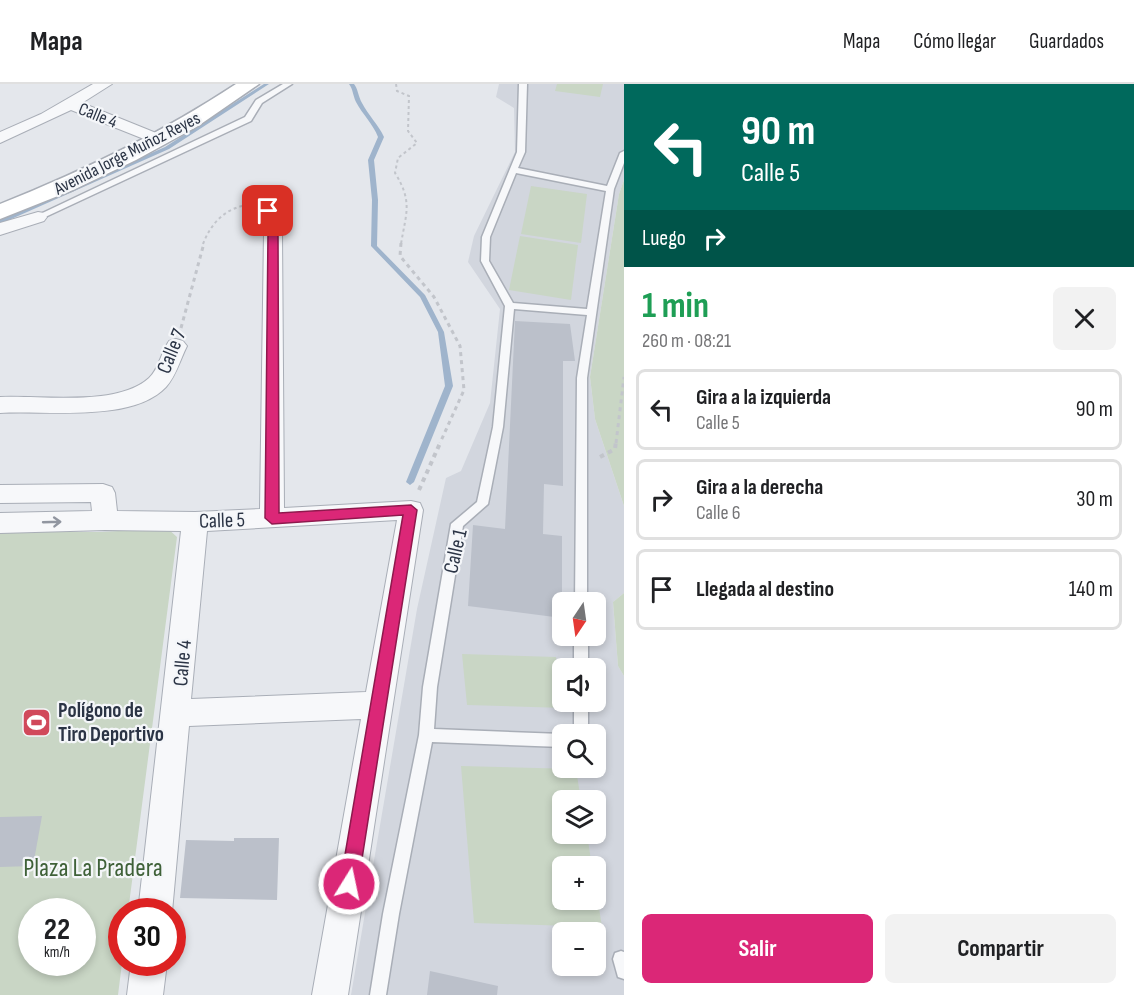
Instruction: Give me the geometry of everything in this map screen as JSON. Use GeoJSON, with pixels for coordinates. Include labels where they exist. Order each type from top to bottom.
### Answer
{"type":"FeatureCollection","features":[{"type":"Feature","properties":{"kind":"street"},"geometry":{"type":"LineString","coordinates":[[0,138],[47,117],[104,84]]}},
{"type":"Feature","properties":{"kind":"street","name":"Avenida Jorge Muñoz Reyes"},"geometry":{"type":"LineString","coordinates":[[0,212],[46,194],[160,140],[215,108],[249,84]]}},
{"type":"Feature","properties":{"kind":"street","name":"Calle 4"},"geometry":{"type":"LineString","coordinates":[[70,104],[160,140]]}},
{"type":"Feature","properties":{"kind":"street"},"geometry":{"type":"LineString","coordinates":[[268,211],[273,233],[272,518]]}},
{"type":"Feature","properties":{"kind":"street","name":"Avenida Jorge Muñoz Reyes"},"geometry":{"type":"LineString","coordinates":[[0,229],[38,217]]}},
{"type":"Feature","properties":{"kind":"street","name":"Calle 7"},"geometry":{"type":"LineString","coordinates":[[0,405],[27,402],[117,403],[143,396],[159,382],[176,346]]}},
{"type":"Feature","properties":{"kind":"street"},"geometry":{"type":"LineString","coordinates":[[0,494],[103,493],[105,520]]}},
{"type":"Feature","properties":{"kind":"street"},"geometry":{"type":"LineString","coordinates":[[330,995],[411,510]]}},
{"type":"Feature","properties":{"kind":"street","name":"Calle 5"},"geometry":{"type":"LineString","coordinates":[[0,523],[105,520],[195,522],[411,510]]}},
{"type":"Feature","properties":{"kind":"street","name":"Calle 4"},"geometry":{"type":"LineString","coordinates":[[157,898],[195,522]]}},
{"type":"Feature","properties":{"kind":"street"},"geometry":{"type":"LineString","coordinates":[[177,712],[379,705]]}},
{"type":"Feature","properties":{"kind":"street"},"geometry":{"type":"LineString","coordinates":[[146,995],[148,976]]}},
{"type":"Feature","properties":{"kind":"lane"},"geometry":{"type":"LineString","coordinates":[[38,217],[248,119],[259,102],[288,84]]}},
{"type":"Feature","properties":{"kind":"lane"},"geometry":{"type":"LineString","coordinates":[[523,84],[520,91],[521,153],[486,237],[486,261],[510,306],[591,312]]}},
{"type":"Feature","properties":{"kind":"lane"},"geometry":{"type":"LineString","coordinates":[[581,592],[582,378],[610,189],[624,153]]}},
{"type":"Feature","properties":{"kind":"lane"},"geometry":{"type":"LineString","coordinates":[[514,170],[610,189]]}},
{"type":"Feature","properties":{"kind":"lane","name":"Calle 1"},"geometry":{"type":"LineString","coordinates":[[378,995],[391,914],[426,735],[430,687],[457,524],[482,504],[498,427],[510,306]]}},
{"type":"Feature","properties":{"kind":"lane"},"geometry":{"type":"LineString","coordinates":[[426,735],[552,741]]}},
{"type":"Feature","properties":{"kind":"path"},"geometry":{"type":"LineString","coordinates":[[396,84],[397,91],[408,96],[408,131],[417,143],[398,158],[395,173],[408,192],[408,218],[401,235],[400,256],[435,297],[460,346],[464,390],[411,510]]}},
{"type":"Feature","properties":{"kind":"path","name":"Calle 7"},"geometry":{"type":"LineString","coordinates":[[176,346],[209,231],[228,211],[239,205],[254,205],[268,211]]}},
{"type":"Feature","properties":{"kind":"path"},"geometry":{"type":"LineString","coordinates":[[581,468],[615,449],[624,377]]}},
{"type":"Feature","properties":{"kind":"shaded area"},"geometry":{"type":"Polygon","coordinates":[[[499,84],[624,84],[624,180],[619,194],[590,377],[595,419],[624,506],[624,593],[613,602],[618,666],[624,676],[624,995],[351,995],[417,609],[446,478],[461,471],[490,403],[500,309],[468,262],[474,236],[515,152],[514,108],[496,97],[499,84]]]}},
{"type":"Feature","properties":{"kind":"green space"},"geometry":{"type":"Polygon","coordinates":[[[557,84],[603,84],[600,97],[555,91],[557,84]]]}},
{"type":"Feature","properties":{"kind":"green space"},"geometry":{"type":"Polygon","coordinates":[[[624,180],[624,506],[595,419],[590,377],[619,194],[624,180]]]}},
{"type":"Feature","properties":{"kind":"green space"},"geometry":{"type":"Polygon","coordinates":[[[531,186],[587,194],[581,243],[521,234],[531,186]]]}},
{"type":"Feature","properties":{"kind":"green space"},"geometry":{"type":"Polygon","coordinates":[[[520,236],[578,245],[571,300],[509,290],[520,236]]]}},
{"type":"Feature","properties":{"kind":"green space","name":"Plaza La Pradera"},"geometry":{"type":"Polygon","coordinates":[[[167,528],[177,537],[130,898],[108,898],[108,976],[120,976],[118,995],[0,995],[0,532],[102,532],[167,528]]]}},
{"type":"Feature","properties":{"kind":"green space"},"geometry":{"type":"Polygon","coordinates":[[[624,593],[624,676],[618,666],[613,602],[624,593]]]}},
{"type":"Feature","properties":{"kind":"green space"},"geometry":{"type":"Polygon","coordinates":[[[462,654],[556,657],[552,658],[552,708],[467,705],[462,654]]]}},
{"type":"Feature","properties":{"kind":"green space"},"geometry":{"type":"Polygon","coordinates":[[[461,766],[552,768],[552,778],[577,778],[579,790],[552,790],[552,844],[589,844],[590,856],[552,856],[552,910],[599,910],[601,922],[552,922],[552,925],[474,923],[461,766]]]}},
{"type":"Feature","properties":{"kind":"building"},"geometry":{"type":"Polygon","coordinates":[[[515,321],[570,324],[575,361],[563,361],[563,486],[544,484],[543,534],[562,536],[562,592],[552,592],[552,617],[468,606],[473,525],[505,529],[515,321]]]}},
{"type":"Feature","properties":{"kind":"building"},"geometry":{"type":"Polygon","coordinates":[[[42,816],[33,866],[0,867],[0,817],[42,816]]]}},
{"type":"Feature","properties":{"kind":"building"},"geometry":{"type":"Polygon","coordinates":[[[234,838],[279,838],[277,900],[180,898],[186,840],[234,841],[234,838]]]}},
{"type":"Feature","properties":{"kind":"building"},"geometry":{"type":"Polygon","coordinates":[[[430,971],[498,986],[497,995],[427,995],[430,971]]]}},
{"type":"Feature","properties":{"kind":"waterway"},"geometry":{"type":"LineString","coordinates":[[0,222],[167,148],[267,84]]}},
{"type":"Feature","properties":{"kind":"waterway"},"geometry":{"type":"LineString","coordinates":[[351,84],[354,86],[361,107],[381,137],[371,160],[375,200],[374,246],[423,296],[441,332],[449,386],[410,482]]}},
{"type":"Feature","properties":{"kind":"place","name":"Polígono de Tiro Deportivo"},"geometry":{"type":"Point","coordinates":[37,722]}},
{"type":"Feature","properties":{"kind":"route"},"geometry":{"type":"LineString","coordinates":[[268,211],[273,233],[272,518],[411,510],[349,884]]}}]}
